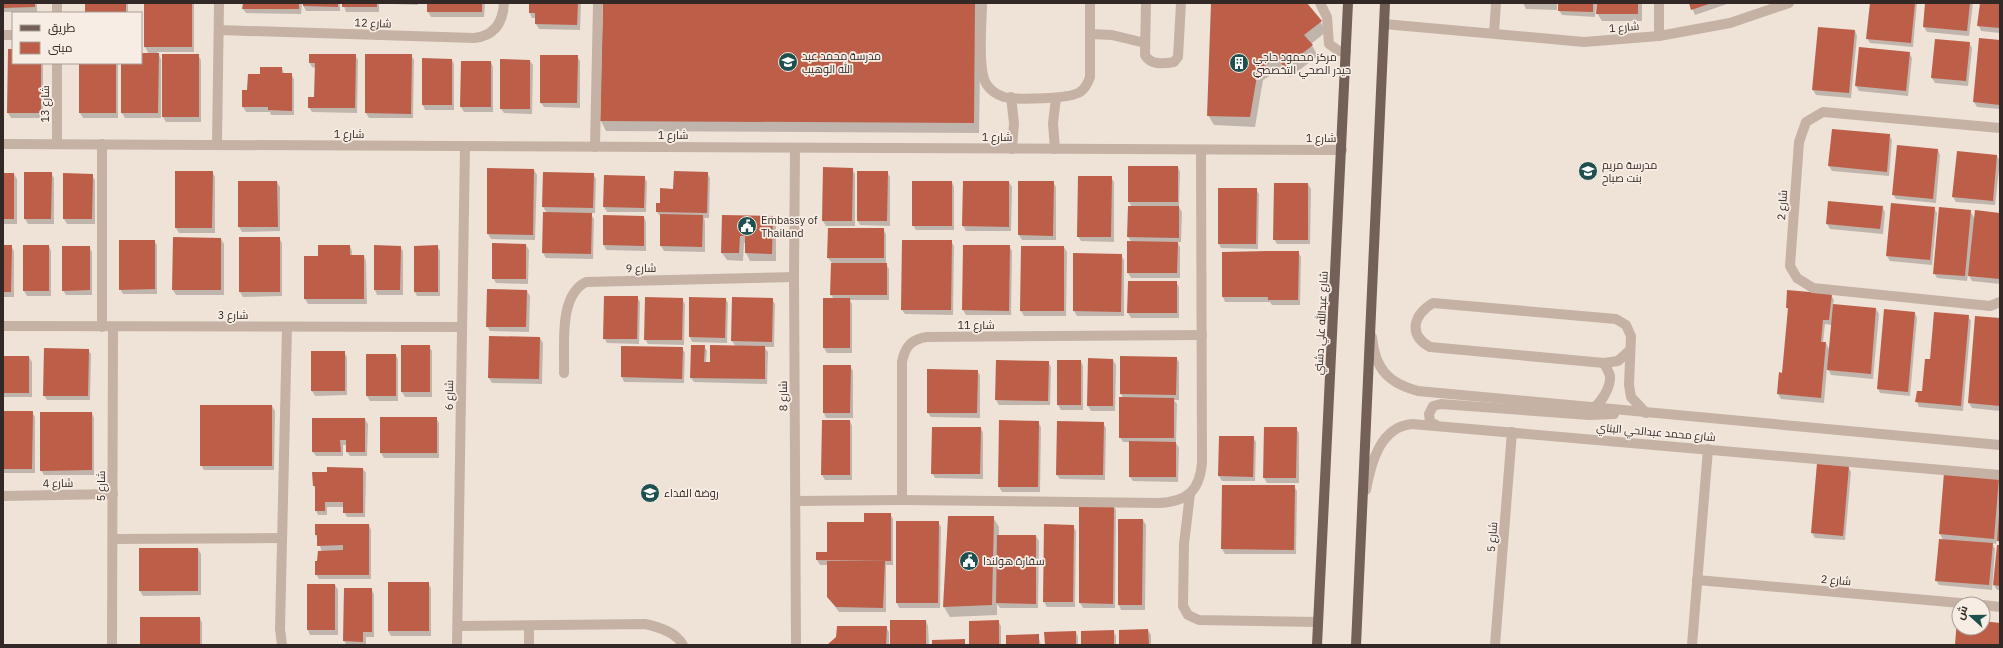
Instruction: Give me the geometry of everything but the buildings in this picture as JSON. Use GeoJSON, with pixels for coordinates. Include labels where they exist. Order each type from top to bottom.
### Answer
{"type":"FeatureCollection","features":[{"type":"Feature","properties":{"kind":"main road","name":"شارع عبدالله علي دشتي"},"geometry":{"type":"LineString","coordinates":[[1317,645],[1348,3]]}},
{"type":"Feature","properties":{"kind":"main road"},"geometry":{"type":"LineString","coordinates":[[1356,645],[1385,3]]}},
{"type":"Feature","properties":{"kind":"street"},"geometry":{"type":"LineString","coordinates":[[217,145],[219,3]]}},
{"type":"Feature","properties":{"kind":"street","name":"شارع 12"},"geometry":{"type":"LineString","coordinates":[[219,30],[474,38],[490,34],[498,26],[504,3]]}},
{"type":"Feature","properties":{"kind":"street"},"geometry":{"type":"LineString","coordinates":[[594,147],[598,3]]}},
{"type":"Feature","properties":{"kind":"street"},"geometry":{"type":"LineString","coordinates":[[982,3],[981,70],[983,78],[992,90],[998,95],[1011,97],[1056,98],[1071,96],[1080,92],[1086,86],[1090,77],[1090,3]]}},
{"type":"Feature","properties":{"kind":"street"},"geometry":{"type":"LineString","coordinates":[[1146,3],[1145,55],[1150,62],[1170,63],[1176,60],[1179,52],[1181,3]]}},
{"type":"Feature","properties":{"kind":"street"},"geometry":{"type":"LineString","coordinates":[[1320,3],[1328,17],[1329,44],[1339,51],[1346,52]]}},
{"type":"Feature","properties":{"kind":"street"},"geometry":{"type":"LineString","coordinates":[[1494,33],[1496,3]]}},
{"type":"Feature","properties":{"kind":"street"},"geometry":{"type":"LineString","coordinates":[[1659,3],[1659,36]]}},
{"type":"Feature","properties":{"kind":"street","name":"شارع 1"},"geometry":{"type":"LineString","coordinates":[[1384,24],[1584,42],[1659,36],[1730,23],[1790,3]]}},
{"type":"Feature","properties":{"kind":"street"},"geometry":{"type":"LineString","coordinates":[[1090,34],[1112,35],[1145,43]]}},
{"type":"Feature","properties":{"kind":"street","name":"شارع 13"},"geometry":{"type":"LineString","coordinates":[[57,64],[57,144]]}},
{"type":"Feature","properties":{"kind":"street"},"geometry":{"type":"LineString","coordinates":[[1011,97],[1014,123],[1012,149]]}},
{"type":"Feature","properties":{"kind":"street"},"geometry":{"type":"LineString","coordinates":[[1055,149],[1053,123],[1056,98]]}},
{"type":"Feature","properties":{"kind":"street","name":"شارع 2"},"geometry":{"type":"LineString","coordinates":[[2000,128],[1823,112],[1806,122],[1799,142],[1790,266],[1797,278],[1814,288],[1990,306],[2000,302]]}},
{"type":"Feature","properties":{"kind":"street","name":"شارع 1"},"geometry":{"type":"LineString","coordinates":[[3,144],[1342,150]]}},
{"type":"Feature","properties":{"kind":"street"},"geometry":{"type":"LineString","coordinates":[[102,144],[102,327]]}},
{"type":"Feature","properties":{"kind":"street","name":"شارع 6"},"geometry":{"type":"LineString","coordinates":[[457,645],[459,626],[465,146]]}},
{"type":"Feature","properties":{"kind":"street","name":"شارع 8"},"geometry":{"type":"LineString","coordinates":[[795,148],[794,277],[796,645]]}},
{"type":"Feature","properties":{"kind":"street"},"geometry":{"type":"LineString","coordinates":[[796,501],[902,500],[1158,502],[1176,500],[1190,494],[1198,484],[1202,462],[1201,150]]}},
{"type":"Feature","properties":{"kind":"street","name":"شارع 9"},"geometry":{"type":"LineString","coordinates":[[564,373],[568,304],[575,290],[586,282],[794,277]]}},
{"type":"Feature","properties":{"kind":"street"},"geometry":{"type":"LineString","coordinates":[[1436,425],[1429,419],[1429,414],[1433,406],[1441,404],[1589,416],[1641,412],[1631,397],[1629,385],[1631,336],[1626,325],[1616,319],[1433,303],[1422,309],[1417,319],[1416,332],[1420,342],[1430,347],[1604,363],[1618,361],[1630,350]]}},
{"type":"Feature","properties":{"kind":"street","name":"شارع 3"},"geometry":{"type":"LineString","coordinates":[[3,326],[462,327]]}},
{"type":"Feature","properties":{"kind":"street","name":"شارع محمد عبدالحي البناي"},"geometry":{"type":"LineString","coordinates":[[1371,326],[1375,354],[1382,371],[1396,383],[1410,389],[1428,393],[2000,444]]}},
{"type":"Feature","properties":{"kind":"street","name":"شارع 5"},"geometry":{"type":"LineString","coordinates":[[112,645],[113,327]]}},
{"type":"Feature","properties":{"kind":"street"},"geometry":{"type":"LineString","coordinates":[[282,645],[280,629],[287,327]]}},
{"type":"Feature","properties":{"kind":"street","name":"شارع 11"},"geometry":{"type":"LineString","coordinates":[[902,500],[902,362],[905,349],[914,340],[927,337],[1202,335]]}},
{"type":"Feature","properties":{"kind":"street"},"geometry":{"type":"LineString","coordinates":[[1594,408],[1602,401],[1610,375],[1604,363]]}},
{"type":"Feature","properties":{"kind":"street","name":"شارع محمد عبدالحي البناي"},"geometry":{"type":"LineString","coordinates":[[1363,504],[1372,466],[1386,437],[1394,429],[1405,425],[1436,425],[2000,475]]}},
{"type":"Feature","properties":{"kind":"street","name":"شارع 5"},"geometry":{"type":"LineString","coordinates":[[1495,645],[1512,432]]}},
{"type":"Feature","properties":{"kind":"street"},"geometry":{"type":"LineString","coordinates":[[1692,645],[1708,448]]}},
{"type":"Feature","properties":{"kind":"street"},"geometry":{"type":"LineString","coordinates":[[1982,474],[2000,470]]}},
{"type":"Feature","properties":{"kind":"street","name":"شارع 4"},"geometry":{"type":"LineString","coordinates":[[3,496],[113,494]]}},
{"type":"Feature","properties":{"kind":"street"},"geometry":{"type":"LineString","coordinates":[[1190,494],[1185,528],[1183,561],[1183,606],[1188,615],[1199,620],[1318,622]]}},
{"type":"Feature","properties":{"kind":"street"},"geometry":{"type":"LineString","coordinates":[[113,539],[282,538]]}},
{"type":"Feature","properties":{"kind":"street","name":"شارع 2"},"geometry":{"type":"LineString","coordinates":[[1697,580],[1951,602]]}},
{"type":"Feature","properties":{"kind":"street"},"geometry":{"type":"LineString","coordinates":[[459,626],[645,624],[667,631],[683,645]]}},
{"type":"Feature","properties":{"kind":"street"},"geometry":{"type":"LineString","coordinates":[[529,626],[529,645]]}},
{"type":"Feature","properties":{"kind":"place","name":"مدرسة محمد عبد الله الوهيب"},"geometry":{"type":"Point","coordinates":[788,62]}},
{"type":"Feature","properties":{"kind":"place","name":"مركز محمود حاجي حيدر الصحي التخصصي"},"geometry":{"type":"Point","coordinates":[1239,63]}},
{"type":"Feature","properties":{"kind":"place","name":"مدرسة مريم بنت صباح"},"geometry":{"type":"Point","coordinates":[1588,171]}},
{"type":"Feature","properties":{"kind":"place","name":"Embassy of Thailand"},"geometry":{"type":"Point","coordinates":[747,226]}},
{"type":"Feature","properties":{"kind":"place","name":"روضة الفداء"},"geometry":{"type":"Point","coordinates":[650,493]}},
{"type":"Feature","properties":{"kind":"place","name":"سفارة هولندا"},"geometry":{"type":"Point","coordinates":[969,561]}}]}
